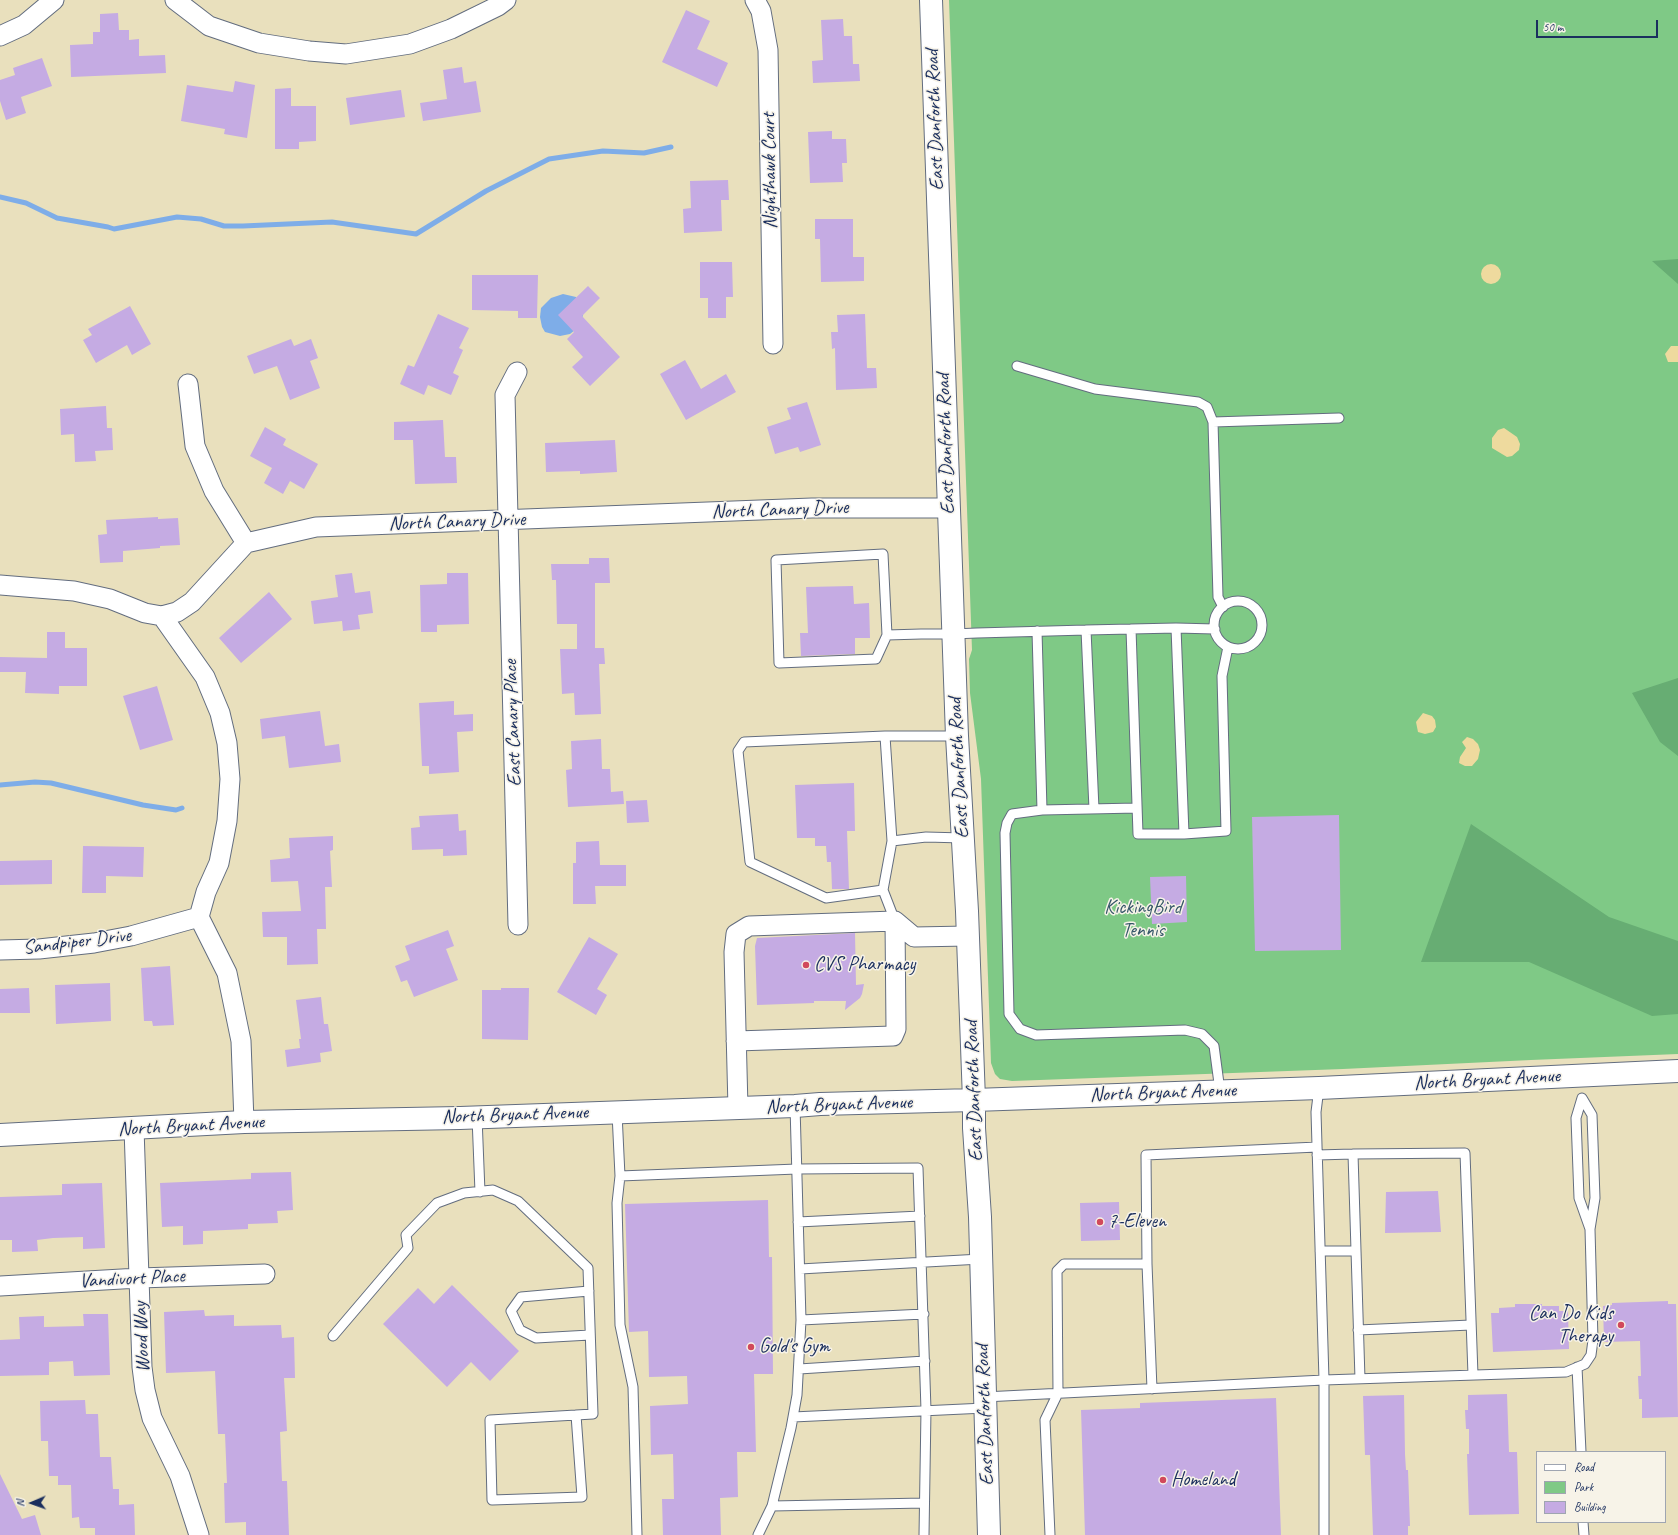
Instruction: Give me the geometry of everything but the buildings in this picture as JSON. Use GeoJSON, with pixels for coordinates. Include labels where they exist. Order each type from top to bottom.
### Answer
{"type":"FeatureCollection","features":[{"type":"Feature","properties":{"kind":"street"},"geometry":{"type":"LineString","coordinates":[[0,36],[24,25],[54,0]]}},
{"type":"Feature","properties":{"kind":"street"},"geometry":{"type":"LineString","coordinates":[[175,0],[209,26],[259,43],[308,51],[346,54],[410,44],[451,29],[498,6],[506,0]]}},
{"type":"Feature","properties":{"kind":"street","name":"Nighthawk Court"},"geometry":{"type":"LineString","coordinates":[[756,0],[761,11],[768,50],[773,344]]}},
{"type":"Feature","properties":{"kind":"street","name":"East Danforth Road"},"geometry":{"type":"LineString","coordinates":[[931,0],[957,736],[968,936],[981,1259],[989,1535]]}},
{"type":"Feature","properties":{"kind":"street","name":"East Canary Place"},"geometry":{"type":"LineString","coordinates":[[517,372],[505,395],[508,574],[518,925]]}},
{"type":"Feature","properties":{"kind":"street"},"geometry":{"type":"LineString","coordinates":[[0,585],[74,591],[110,599],[145,613],[162,616],[177,612],[192,602],[246,543],[214,491],[195,446],[188,384]]}},
{"type":"Feature","properties":{"kind":"street","name":"North Canary Drive"},"geometry":{"type":"LineString","coordinates":[[246,543],[316,527],[508,521],[595,516],[812,508],[948,508]]}},
{"type":"Feature","properties":{"kind":"street"},"geometry":{"type":"LineString","coordinates":[[162,616],[205,678],[220,713],[227,743],[230,779],[228,821],[220,863],[206,892],[199,917],[227,973],[241,1041],[244,1122]]}},
{"type":"Feature","properties":{"kind":"street","name":"Sandpiper Drive"},"geometry":{"type":"LineString","coordinates":[[0,950],[39,949],[94,943],[132,936],[199,917]]}},
{"type":"Feature","properties":{"kind":"street"},"geometry":{"type":"LineString","coordinates":[[736,1041],[894,1036],[896,1029],[895,921]]}},
{"type":"Feature","properties":{"kind":"street"},"geometry":{"type":"LineString","coordinates":[[738,1108],[734,952],[736,934],[749,926],[895,921],[914,937],[968,936]]}},
{"type":"Feature","properties":{"kind":"street","name":"North Bryant Avenue"},"geometry":{"type":"LineString","coordinates":[[0,1135],[244,1122],[477,1117],[1220,1091],[1319,1088],[1582,1087],[1678,1071]]}},
{"type":"Feature","properties":{"kind":"street","name":"Wood Way"},"geometry":{"type":"LineString","coordinates":[[134,1128],[142,1367],[145,1390],[152,1418],[180,1476],[199,1535]]}},
{"type":"Feature","properties":{"kind":"street","name":"Vandivort Place"},"geometry":{"type":"LineString","coordinates":[[0,1286],[139,1278],[265,1274]]}},
{"type":"Feature","properties":{"kind":"lane"},"geometry":{"type":"LineString","coordinates":[[1017,366],[1095,389],[1198,402],[1207,407],[1213,422],[1218,597],[1223,607]]}},
{"type":"Feature","properties":{"kind":"lane"},"geometry":{"type":"LineString","coordinates":[[1213,422],[1339,418]]}},
{"type":"Feature","properties":{"kind":"lane"},"geometry":{"type":"LineString","coordinates":[[883,554],[887,635],[876,659],[779,663],[776,560],[883,554]]}},
{"type":"Feature","properties":{"kind":"lane"},"geometry":{"type":"LineString","coordinates":[[1238,601],[1246,602],[1253,606],[1262,619],[1260,634],[1250,646],[1243,649],[1228,647],[1222,643],[1217,636],[1215,621],[1218,613],[1223,607],[1238,601]]}},
{"type":"Feature","properties":{"kind":"lane"},"geometry":{"type":"LineString","coordinates":[[887,635],[1176,628],[1215,629]]}},
{"type":"Feature","properties":{"kind":"lane"},"geometry":{"type":"LineString","coordinates":[[1176,628],[1184,834]]}},
{"type":"Feature","properties":{"kind":"lane"},"geometry":{"type":"LineString","coordinates":[[1131,629],[1138,834],[1184,834],[1226,831],[1222,676],[1228,647]]}},
{"type":"Feature","properties":{"kind":"lane"},"geometry":{"type":"LineString","coordinates":[[1086,630],[1094,809]]}},
{"type":"Feature","properties":{"kind":"lane"},"geometry":{"type":"LineString","coordinates":[[1037,631],[1042,810]]}},
{"type":"Feature","properties":{"kind":"lane"},"geometry":{"type":"LineString","coordinates":[[885,736],[892,841],[883,890],[895,921]]}},
{"type":"Feature","properties":{"kind":"lane"},"geometry":{"type":"LineString","coordinates":[[883,890],[826,898],[750,862],[738,751],[744,742],[885,736],[957,736]]}},
{"type":"Feature","properties":{"kind":"lane"},"geometry":{"type":"LineString","coordinates":[[1137,808],[1042,810],[1012,814],[1007,822],[1005,833],[1009,1014],[1020,1029],[1036,1035],[1185,1030],[1202,1034],[1214,1046],[1220,1091]]}},
{"type":"Feature","properties":{"kind":"lane"},"geometry":{"type":"LineString","coordinates":[[892,841],[926,838],[963,838]]}},
{"type":"Feature","properties":{"kind":"lane"},"geometry":{"type":"LineString","coordinates":[[1582,1087],[1576,1118],[1579,1198],[1590,1229]]}},
{"type":"Feature","properties":{"kind":"lane"},"geometry":{"type":"LineString","coordinates":[[793,1417],[926,1410],[1058,1393],[1324,1380],[1566,1372],[1585,1364],[1591,1355],[1593,1340],[1590,1229],[1595,1198],[1592,1115],[1582,1087]]}},
{"type":"Feature","properties":{"kind":"lane"},"geometry":{"type":"LineString","coordinates":[[1319,1088],[1316,1112],[1324,1380],[1324,1535]]}},
{"type":"Feature","properties":{"kind":"lane"},"geometry":{"type":"LineString","coordinates":[[758,1535],[772,1506],[793,1417],[799,1369],[801,1320],[795,1106]]}},
{"type":"Feature","properties":{"kind":"lane"},"geometry":{"type":"LineString","coordinates":[[617,1111],[620,1176],[617,1203],[620,1325],[633,1387],[637,1535]]}},
{"type":"Feature","properties":{"kind":"lane"},"geometry":{"type":"LineString","coordinates":[[477,1117],[480,1192]]}},
{"type":"Feature","properties":{"kind":"lane"},"geometry":{"type":"LineString","coordinates":[[1152,1389],[1147,1264],[1146,1155],[1317,1151],[1353,1154],[1465,1153],[1473,1375]]}},
{"type":"Feature","properties":{"kind":"lane"},"geometry":{"type":"LineString","coordinates":[[1353,1154],[1360,1379]]}},
{"type":"Feature","properties":{"kind":"lane"},"geometry":{"type":"LineString","coordinates":[[620,1176],[797,1169],[918,1168],[926,1410],[924,1535]]}},
{"type":"Feature","properties":{"kind":"lane"},"geometry":{"type":"LineString","coordinates":[[333,1336],[408,1248],[406,1235],[437,1203],[464,1193],[492,1190],[518,1202],[588,1268],[593,1414],[490,1420],[492,1500],[582,1497],[576,1415]]}},
{"type":"Feature","properties":{"kind":"lane"},"geometry":{"type":"LineString","coordinates":[[798,1222],[920,1216]]}},
{"type":"Feature","properties":{"kind":"lane"},"geometry":{"type":"LineString","coordinates":[[1320,1251],[1356,1250]]}},
{"type":"Feature","properties":{"kind":"lane"},"geometry":{"type":"LineString","coordinates":[[800,1269],[981,1259]]}},
{"type":"Feature","properties":{"kind":"lane"},"geometry":{"type":"LineString","coordinates":[[1050,1535],[1045,1420],[1058,1393],[1057,1271],[1064,1264],[1147,1264]]}},
{"type":"Feature","properties":{"kind":"lane"},"geometry":{"type":"LineString","coordinates":[[589,1291],[521,1297],[511,1311],[520,1330],[536,1338],[590,1336]]}},
{"type":"Feature","properties":{"kind":"lane"},"geometry":{"type":"LineString","coordinates":[[801,1320],[924,1314]]}},
{"type":"Feature","properties":{"kind":"lane"},"geometry":{"type":"LineString","coordinates":[[1358,1330],[1471,1325]]}},
{"type":"Feature","properties":{"kind":"lane"},"geometry":{"type":"LineString","coordinates":[[799,1369],[925,1361]]}},
{"type":"Feature","properties":{"kind":"lane"},"geometry":{"type":"LineString","coordinates":[[1577,1367],[1580,1451]]}},
{"type":"Feature","properties":{"kind":"lane"},"geometry":{"type":"LineString","coordinates":[[772,1506],[924,1503]]}},
{"type":"Feature","properties":{"kind":"lane"},"geometry":{"type":"LineString","coordinates":[[1583,1523],[1584,1535]]}},
{"type":"Feature","properties":{"kind":"green space","name":"KickingBird Tennis"},"geometry":{"type":"Polygon","coordinates":[[[949,0],[1678,0],[1678,1054],[1343,1069],[1012,1081],[1000,1079],[995,1074],[991,1063],[981,779],[970,693],[969,659],[972,650],[949,0]]]}},
{"type":"Feature","properties":{"kind":"green space"},"geometry":{"type":"Polygon","coordinates":[[[1678,259],[1678,284],[1652,261],[1678,259]]]}},
{"type":"Feature","properties":{"kind":"green space"},"geometry":{"type":"Polygon","coordinates":[[[1678,678],[1678,756],[1660,742],[1632,693],[1678,678]]]}},
{"type":"Feature","properties":{"kind":"green space"},"geometry":{"type":"Polygon","coordinates":[[[1471,824],[1609,917],[1678,941],[1678,1014],[1652,1016],[1529,962],[1421,962],[1471,824]]]}},
{"type":"Feature","properties":{"kind":"sand"},"geometry":{"type":"Polygon","coordinates":[[[1487,264],[1495,264],[1501,270],[1501,278],[1495,284],[1487,284],[1481,278],[1481,270],[1487,264]]]}},
{"type":"Feature","properties":{"kind":"sand"},"geometry":{"type":"Polygon","coordinates":[[[1671,346],[1678,346],[1678,362],[1668,362],[1665,354],[1671,346]]]}},
{"type":"Feature","properties":{"kind":"sand"},"geometry":{"type":"Polygon","coordinates":[[[1504,428],[1517,437],[1520,444],[1519,450],[1512,456],[1507,457],[1492,448],[1492,438],[1498,430],[1504,428]]]}},
{"type":"Feature","properties":{"kind":"sand"},"geometry":{"type":"Polygon","coordinates":[[[1423,713],[1432,716],[1435,720],[1436,727],[1433,732],[1425,734],[1418,732],[1416,722],[1423,713]]]}},
{"type":"Feature","properties":{"kind":"sand"},"geometry":{"type":"Polygon","coordinates":[[[1467,737],[1473,739],[1478,744],[1480,750],[1478,759],[1472,766],[1465,766],[1459,763],[1460,757],[1466,748],[1462,742],[1467,737]]]}},
{"type":"Feature","properties":{"kind":"water"},"geometry":{"type":"Polygon","coordinates":[[[563,294],[576,297],[584,311],[580,326],[570,334],[560,336],[545,332],[542,327],[540,317],[541,308],[551,298],[563,294]]]}},
{"type":"Feature","properties":{"kind":"waterway"},"geometry":{"type":"LineString","coordinates":[[0,197],[26,203],[57,218],[114,229],[177,217],[201,219],[224,226],[332,222],[416,234],[486,191],[549,159],[603,151],[644,153],[671,147]]}},
{"type":"Feature","properties":{"kind":"waterway"},"geometry":{"type":"LineString","coordinates":[[0,785],[35,782],[51,783],[143,805],[176,810],[182,808]]}},
{"type":"Feature","properties":{"kind":"place","name":"CVS Pharmacy"},"geometry":{"type":"Point","coordinates":[806,965]}},
{"type":"Feature","properties":{"kind":"place","name":"7-Eleven"},"geometry":{"type":"Point","coordinates":[1100,1222]}},
{"type":"Feature","properties":{"kind":"place","name":"Can Do Kids Therapy"},"geometry":{"type":"Point","coordinates":[1621,1325]}},
{"type":"Feature","properties":{"kind":"place","name":"Gold's Gym"},"geometry":{"type":"Point","coordinates":[751,1347]}},
{"type":"Feature","properties":{"kind":"place","name":"Homeland"},"geometry":{"type":"Point","coordinates":[1163,1480]}}]}
